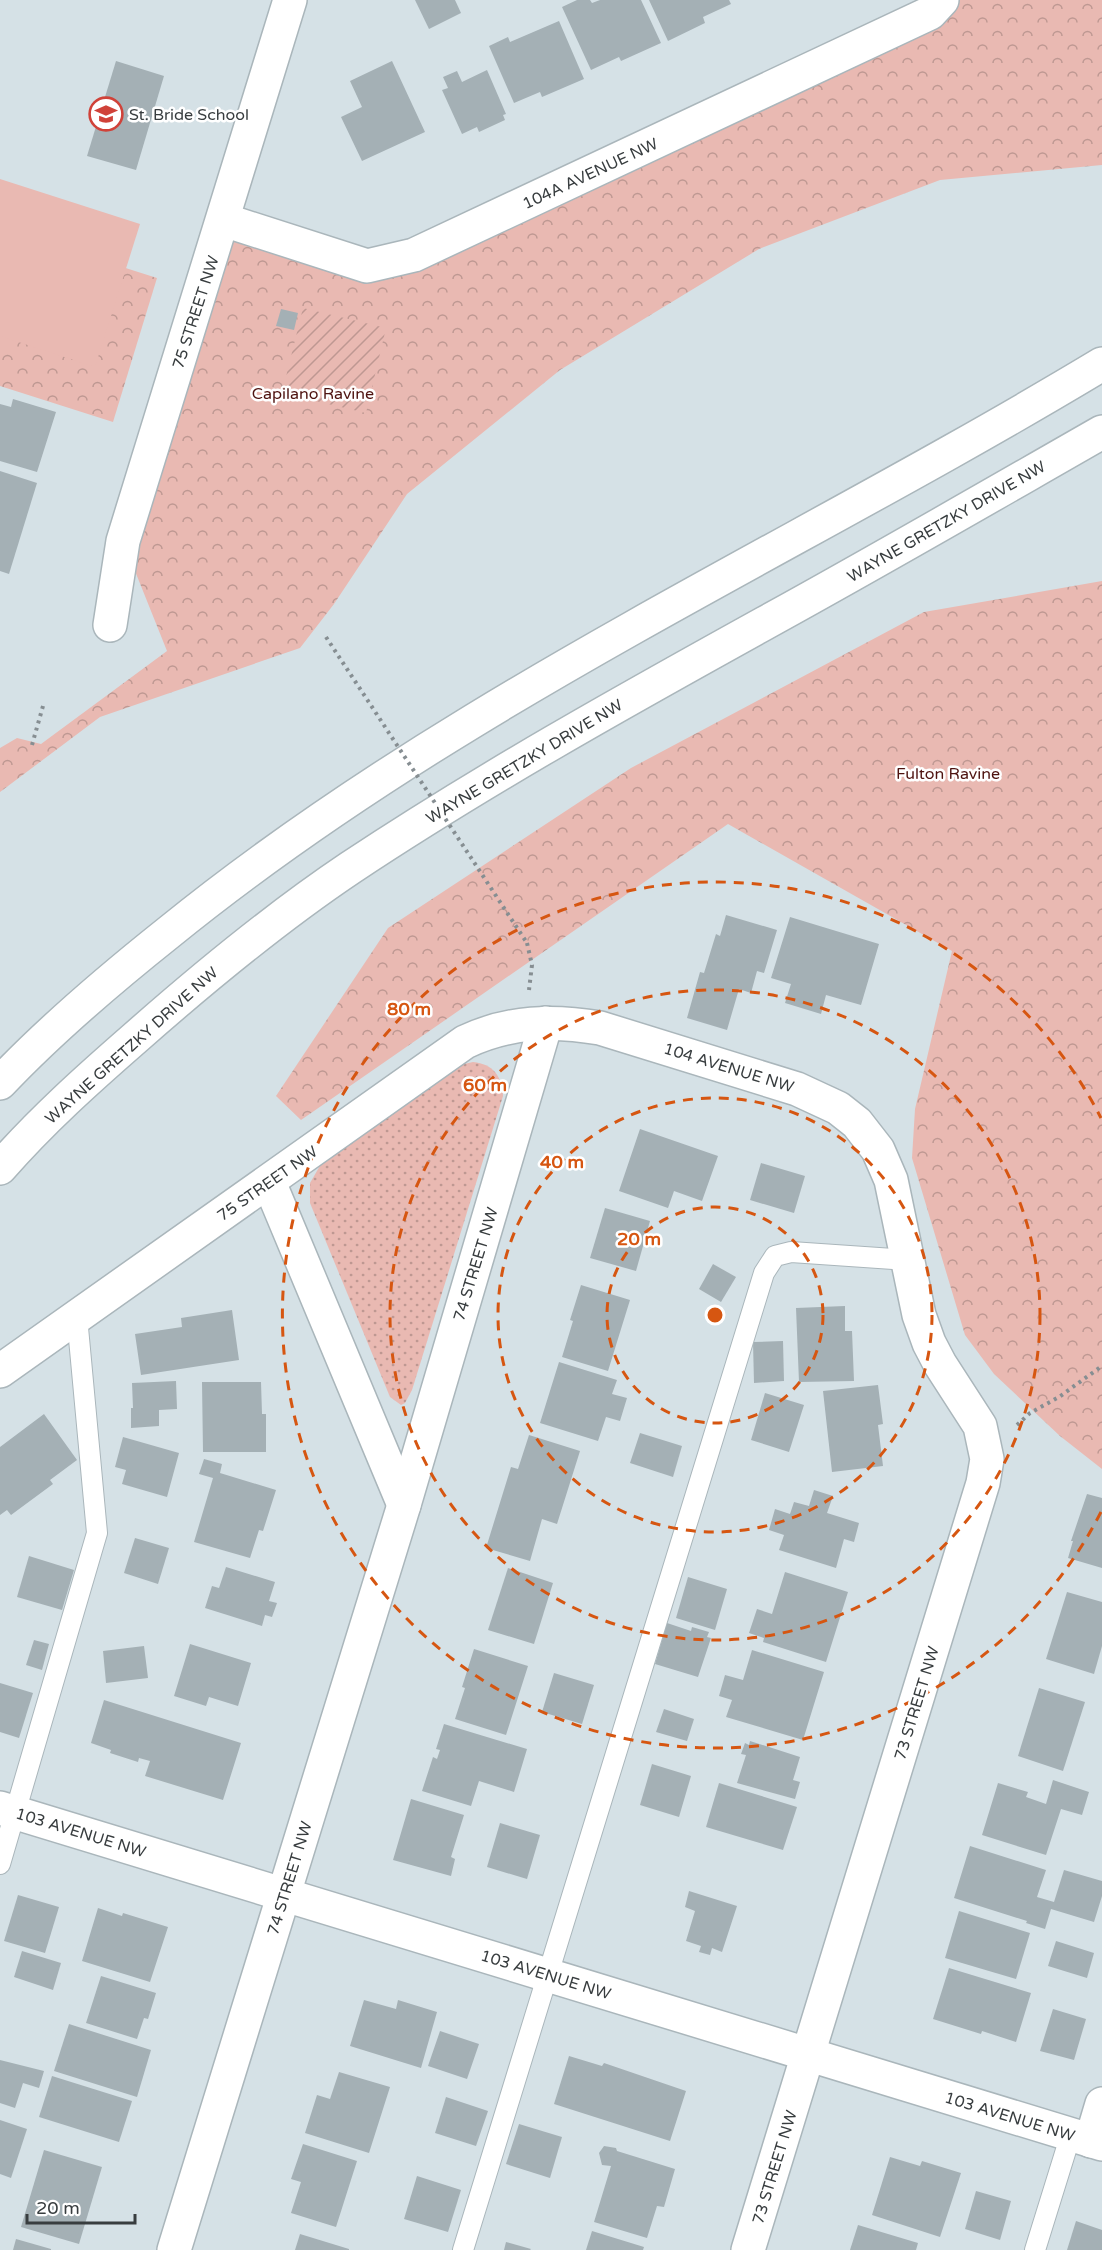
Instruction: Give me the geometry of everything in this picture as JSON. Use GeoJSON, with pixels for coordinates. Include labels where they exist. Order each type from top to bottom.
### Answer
{"type":"FeatureCollection","features":[{"type":"Feature","properties":{"kind":"street","name":"75 STREET NW"},"geometry":{"type":"LineString","coordinates":[[110,626],[123,541],[224,220],[290,0]]}},
{"type":"Feature","properties":{"kind":"street","name":"104A AVENUE NW"},"geometry":{"type":"LineString","coordinates":[[224,220],[367,266],[414,255],[930,14],[942,0]]}},
{"type":"Feature","properties":{"kind":"street"},"geometry":{"type":"LineString","coordinates":[[0,1083],[65,1020],[130,963],[255,864],[338,807],[453,732],[534,685],[1102,364]]}},
{"type":"Feature","properties":{"kind":"street","name":"WAYNE GRETZKY DRIVE NW"},"geometry":{"type":"LineString","coordinates":[[0,1168],[56,1110],[170,1007],[239,950],[349,869],[485,782],[598,715],[860,570],[1102,432]]}},
{"type":"Feature","properties":{"kind":"street","name":"75 STREET NW"},"geometry":{"type":"LineString","coordinates":[[0,1371],[465,1042],[499,1028],[535,1023]]}},
{"type":"Feature","properties":{"kind":"street","name":"104 AVENUE NW"},"geometry":{"type":"LineString","coordinates":[[535,1023],[574,1024],[600,1028],[816,1096],[838,1108],[857,1123],[885,1162]]}},
{"type":"Feature","properties":{"kind":"street","name":"74 STREET NW"},"geometry":{"type":"LineString","coordinates":[[174,2250],[404,1505],[535,1023]]}},
{"type":"Feature","properties":{"kind":"street","name":"73 STREET NW"},"geometry":{"type":"LineString","coordinates":[[748,2250],[983,1483],[987,1459],[980,1426],[940,1364],[919,1316],[897,1203],[885,1162]]}},
{"type":"Feature","properties":{"kind":"street"},"geometry":{"type":"LineString","coordinates":[[269,1182],[404,1505]]}},
{"type":"Feature","properties":{"kind":"street","name":"103 AVENUE NW"},"geometry":{"type":"LineString","coordinates":[[8,1810],[1088,2140],[1102,2104]]}},
{"type":"Feature","properties":{"kind":"lane"},"geometry":{"type":"LineString","coordinates":[[463,2250],[764,1273],[774,1256],[791,1252],[908,1260]]}},
{"type":"Feature","properties":{"kind":"lane"},"geometry":{"type":"LineString","coordinates":[[0,1864],[8,1810],[97,1533],[77,1317]]}},
{"type":"Feature","properties":{"kind":"lane"},"geometry":{"type":"LineString","coordinates":[[1035,2250],[1088,2140]]}},
{"type":"Feature","properties":{"kind":"path"},"geometry":{"type":"LineString","coordinates":[[326,637],[526,943],[532,965],[535,1023]]}},
{"type":"Feature","properties":{"kind":"path"},"geometry":{"type":"LineString","coordinates":[[32,745],[43,706]]}},
{"type":"Feature","properties":{"kind":"path"},"geometry":{"type":"LineString","coordinates":[[985,1442],[1017,1425],[1030,1413],[1059,1397],[1102,1366]]}},
{"type":"Feature","properties":{"kind":"green space","name":"Capilano Ravine"},"geometry":{"type":"Polygon","coordinates":[[[942,0],[1102,0],[1102,165],[940,180],[759,249],[560,370],[407,494],[334,604],[300,648],[100,717],[0,792],[0,748],[17,738],[41,744],[167,651],[123,541],[224,220],[367,266],[942,0]]]}},
{"type":"Feature","properties":{"kind":"green space"},"geometry":{"type":"Polygon","coordinates":[[[0,179],[140,224],[95,367],[0,336],[0,179]]]}},
{"type":"Feature","properties":{"kind":"green space"},"geometry":{"type":"Polygon","coordinates":[[[0,228],[157,278],[113,422],[0,386],[0,228]]]}},
{"type":"Feature","properties":{"kind":"green space"},"geometry":{"type":"Polygon","coordinates":[[[303,308],[386,328],[366,413],[282,393],[303,308]]]}},
{"type":"Feature","properties":{"kind":"green space","name":"Fulton Ravine"},"geometry":{"type":"Polygon","coordinates":[[[1102,581],[1102,1469],[1060,1436],[994,1374],[965,1335],[912,1158],[915,1109],[952,951],[728,824],[301,1120],[276,1096],[388,928],[631,768],[924,612],[1102,581]]]}},
{"type":"Feature","properties":{"kind":"green space"},"geometry":{"type":"Polygon","coordinates":[[[473,1062],[486,1065],[495,1072],[501,1083],[503,1096],[412,1390],[405,1403],[401,1405],[390,1397],[310,1203],[310,1183],[321,1164],[464,1064],[473,1062]]]}},
{"type":"Feature","properties":{"kind":"building"},"geometry":{"type":"Polygon","coordinates":[[[415,0],[455,0],[461,13],[429,29],[415,0]]]}},
{"type":"Feature","properties":{"kind":"building"},"geometry":{"type":"Polygon","coordinates":[[[577,0],[590,0],[592,3],[600,0],[641,0],[661,43],[621,61],[619,57],[591,70],[562,7],[577,0]]]}},
{"type":"Feature","properties":{"kind":"building"},"geometry":{"type":"Polygon","coordinates":[[[649,0],[729,0],[731,4],[703,17],[705,23],[668,41],[649,0]]]}},
{"type":"Feature","properties":{"kind":"building"},"geometry":{"type":"Polygon","coordinates":[[[559,21],[584,79],[542,97],[540,92],[514,103],[489,46],[508,37],[510,42],[559,21]]]}},
{"type":"Feature","properties":{"kind":"building"},"geometry":{"type":"Polygon","coordinates":[[[116,61],[164,76],[136,170],[87,156],[116,61]]]}},
{"type":"Feature","properties":{"kind":"building"},"geometry":{"type":"Polygon","coordinates":[[[392,61],[425,132],[362,161],[341,117],[362,107],[350,81],[392,61]]]}},
{"type":"Feature","properties":{"kind":"building"},"geometry":{"type":"Polygon","coordinates":[[[487,70],[506,114],[503,115],[505,120],[479,132],[477,127],[462,134],[442,90],[448,88],[443,77],[457,71],[462,82],[487,70]]]}},
{"type":"Feature","properties":{"kind":"building"},"geometry":{"type":"Polygon","coordinates":[[[281,309],[298,313],[294,330],[276,326],[281,309]]]}},
{"type":"Feature","properties":{"kind":"building"},"geometry":{"type":"Polygon","coordinates":[[[13,399],[56,412],[37,472],[0,461],[0,404],[11,407],[13,399]]]}},
{"type":"Feature","properties":{"kind":"building"},"geometry":{"type":"Polygon","coordinates":[[[0,471],[37,483],[9,574],[0,571],[0,471]]]}},
{"type":"Feature","properties":{"kind":"building"},"geometry":{"type":"Polygon","coordinates":[[[726,915],[777,930],[764,973],[757,971],[751,993],[739,989],[727,1030],[687,1018],[700,972],[704,973],[716,934],[720,936],[726,915]]]}},
{"type":"Feature","properties":{"kind":"building"},"geometry":{"type":"Polygon","coordinates":[[[790,917],[879,944],[861,1005],[826,995],[821,1014],[785,1003],[791,984],[771,978],[790,917]]]}},
{"type":"Feature","properties":{"kind":"building"},"geometry":{"type":"Polygon","coordinates":[[[640,1129],[718,1156],[702,1201],[674,1191],[668,1208],[619,1191],[640,1129]]]}},
{"type":"Feature","properties":{"kind":"building"},"geometry":{"type":"Polygon","coordinates":[[[761,1163],[805,1176],[794,1213],[750,1200],[761,1163]]]}},
{"type":"Feature","properties":{"kind":"building"},"geometry":{"type":"Polygon","coordinates":[[[605,1208],[650,1221],[636,1271],[590,1258],[605,1208]]]}},
{"type":"Feature","properties":{"kind":"building"},"geometry":{"type":"Polygon","coordinates":[[[713,1264],[736,1277],[721,1302],[699,1289],[713,1264]]]}},
{"type":"Feature","properties":{"kind":"building"},"geometry":{"type":"Polygon","coordinates":[[[581,1285],[630,1300],[608,1371],[562,1357],[581,1285]]]}},
{"type":"Feature","properties":{"kind":"building"},"geometry":{"type":"Polygon","coordinates":[[[845,1306],[845,1331],[852,1331],[854,1381],[799,1382],[796,1308],[845,1306]]]}},
{"type":"Feature","properties":{"kind":"building"},"geometry":{"type":"Polygon","coordinates":[[[232,1310],[239,1360],[141,1375],[135,1334],[182,1327],[181,1318],[232,1310]]]}},
{"type":"Feature","properties":{"kind":"building"},"geometry":{"type":"Polygon","coordinates":[[[783,1341],[784,1381],[754,1383],[753,1342],[783,1341]]]}},
{"type":"Feature","properties":{"kind":"building"},"geometry":{"type":"Polygon","coordinates":[[[559,1362],[617,1380],[612,1394],[627,1398],[620,1421],[606,1417],[598,1441],[540,1423],[559,1362]]]}},
{"type":"Feature","properties":{"kind":"building"},"geometry":{"type":"Polygon","coordinates":[[[176,1381],[177,1409],[159,1410],[159,1426],[131,1428],[132,1383],[176,1381]]]}},
{"type":"Feature","properties":{"kind":"building"},"geometry":{"type":"Polygon","coordinates":[[[202,1382],[261,1382],[262,1414],[266,1414],[266,1452],[203,1452],[202,1382]]]}},
{"type":"Feature","properties":{"kind":"building"},"geometry":{"type":"Polygon","coordinates":[[[878,1385],[883,1424],[878,1425],[883,1466],[832,1472],[823,1391],[878,1385]]]}},
{"type":"Feature","properties":{"kind":"building"},"geometry":{"type":"Polygon","coordinates":[[[765,1393],[804,1405],[789,1452],[751,1440],[765,1393]]]}},
{"type":"Feature","properties":{"kind":"building"},"geometry":{"type":"Polygon","coordinates":[[[44,1414],[77,1460],[50,1480],[53,1484],[11,1515],[7,1510],[0,1515],[0,1447],[44,1414]]]}},
{"type":"Feature","properties":{"kind":"building"},"geometry":{"type":"Polygon","coordinates":[[[640,1433],[682,1446],[673,1477],[630,1463],[640,1433]]]}},
{"type":"Feature","properties":{"kind":"building"},"geometry":{"type":"Polygon","coordinates":[[[529,1435],[580,1451],[557,1524],[542,1519],[530,1561],[486,1548],[511,1467],[518,1469],[529,1435]]]}},
{"type":"Feature","properties":{"kind":"building"},"geometry":{"type":"Polygon","coordinates":[[[123,1437],[179,1453],[167,1497],[122,1484],[126,1470],[115,1467],[123,1437]]]}},
{"type":"Feature","properties":{"kind":"building"},"geometry":{"type":"Polygon","coordinates":[[[204,1459],[222,1464],[220,1473],[276,1490],[263,1531],[259,1530],[250,1558],[194,1542],[213,1478],[199,1474],[204,1459]]]}},
{"type":"Feature","properties":{"kind":"building"},"geometry":{"type":"Polygon","coordinates":[[[814,1490],[833,1496],[827,1513],[859,1523],[854,1542],[844,1539],[836,1568],[779,1550],[784,1535],[769,1530],[775,1509],[790,1514],[794,1502],[809,1506],[814,1490]]]}},
{"type":"Feature","properties":{"kind":"building"},"geometry":{"type":"Polygon","coordinates":[[[1087,1494],[1102,1498],[1102,1568],[1068,1558],[1073,1541],[1071,1541],[1087,1494]]]}},
{"type":"Feature","properties":{"kind":"building"},"geometry":{"type":"Polygon","coordinates":[[[135,1538],[169,1548],[158,1584],[124,1573],[135,1538]]]}},
{"type":"Feature","properties":{"kind":"building"},"geometry":{"type":"Polygon","coordinates":[[[29,1556],[74,1570],[62,1610],[17,1597],[29,1556]]]}},
{"type":"Feature","properties":{"kind":"building"},"geometry":{"type":"Polygon","coordinates":[[[226,1567],[275,1582],[269,1601],[277,1603],[272,1617],[265,1615],[262,1626],[205,1608],[212,1586],[219,1588],[226,1567]]]}},
{"type":"Feature","properties":{"kind":"building"},"geometry":{"type":"Polygon","coordinates":[[[508,1568],[553,1583],[534,1644],[488,1630],[508,1568]]]}},
{"type":"Feature","properties":{"kind":"building"},"geometry":{"type":"Polygon","coordinates":[[[785,1572],[848,1592],[826,1662],[763,1642],[764,1638],[749,1633],[757,1609],[772,1614],[785,1572]]]}},
{"type":"Feature","properties":{"kind":"building"},"geometry":{"type":"Polygon","coordinates":[[[688,1577],[727,1589],[715,1630],[676,1618],[688,1577]]]}},
{"type":"Feature","properties":{"kind":"building"},"geometry":{"type":"Polygon","coordinates":[[[1067,1592],[1102,1602],[1102,1646],[1094,1674],[1046,1659],[1067,1592]]]}},
{"type":"Feature","properties":{"kind":"building"},"geometry":{"type":"Polygon","coordinates":[[[667,1623],[691,1631],[692,1627],[709,1632],[707,1637],[711,1638],[698,1677],[655,1664],[667,1623]]]}},
{"type":"Feature","properties":{"kind":"building"},"geometry":{"type":"Polygon","coordinates":[[[34,1640],[49,1644],[42,1670],[26,1665],[34,1640]]]}},
{"type":"Feature","properties":{"kind":"building"},"geometry":{"type":"Polygon","coordinates":[[[190,1644],[251,1663],[238,1706],[209,1697],[206,1706],[174,1696],[190,1644]]]}},
{"type":"Feature","properties":{"kind":"building"},"geometry":{"type":"Polygon","coordinates":[[[144,1646],[148,1678],[106,1683],[103,1651],[144,1646]]]}},
{"type":"Feature","properties":{"kind":"building"},"geometry":{"type":"Polygon","coordinates":[[[474,1649],[528,1666],[506,1735],[455,1719],[474,1649]]]}},
{"type":"Feature","properties":{"kind":"building"},"geometry":{"type":"Polygon","coordinates":[[[752,1650],[824,1672],[803,1740],[726,1717],[732,1700],[719,1696],[725,1675],[743,1680],[752,1650]]]}},
{"type":"Feature","properties":{"kind":"building"},"geometry":{"type":"Polygon","coordinates":[[[554,1673],[594,1685],[582,1724],[542,1712],[554,1673]]]}},
{"type":"Feature","properties":{"kind":"building"},"geometry":{"type":"Polygon","coordinates":[[[0,1683],[33,1693],[19,1738],[0,1732],[0,1683]]]}},
{"type":"Feature","properties":{"kind":"building"},"geometry":{"type":"Polygon","coordinates":[[[1039,1688],[1085,1702],[1063,1771],[1018,1756],[1039,1688]]]}},
{"type":"Feature","properties":{"kind":"building"},"geometry":{"type":"Polygon","coordinates":[[[104,1700],[241,1743],[223,1800],[145,1776],[150,1761],[139,1758],[138,1762],[110,1753],[111,1750],[91,1743],[104,1700]]]}},
{"type":"Feature","properties":{"kind":"building"},"geometry":{"type":"Polygon","coordinates":[[[664,1709],[694,1719],[687,1741],[656,1732],[664,1709]]]}},
{"type":"Feature","properties":{"kind":"building"},"geometry":{"type":"Polygon","coordinates":[[[444,1724],[527,1749],[514,1792],[479,1781],[471,1806],[422,1791],[433,1757],[437,1759],[440,1750],[436,1749],[444,1724]]]}},
{"type":"Feature","properties":{"kind":"building"},"geometry":{"type":"Polygon","coordinates":[[[750,1741],[800,1757],[793,1780],[800,1782],[795,1799],[737,1783],[746,1755],[741,1754],[745,1743],[749,1745],[750,1741]]]}},
{"type":"Feature","properties":{"kind":"building"},"geometry":{"type":"Polygon","coordinates":[[[652,1764],[691,1776],[679,1817],[640,1805],[652,1764]]]}},
{"type":"Feature","properties":{"kind":"building"},"geometry":{"type":"Polygon","coordinates":[[[1053,1780],[1089,1792],[1082,1815],[1061,1809],[1046,1855],[982,1835],[998,1783],[1028,1792],[1026,1797],[1046,1804],[1053,1780]]]}},
{"type":"Feature","properties":{"kind":"building"},"geometry":{"type":"Polygon","coordinates":[[[719,1783],[797,1807],[783,1850],[706,1827],[719,1783]]]}},
{"type":"Feature","properties":{"kind":"building"},"geometry":{"type":"Polygon","coordinates":[[[411,1799],[464,1815],[451,1857],[455,1859],[451,1876],[393,1860],[411,1799]]]}},
{"type":"Feature","properties":{"kind":"building"},"geometry":{"type":"Polygon","coordinates":[[[500,1823],[540,1835],[527,1879],[487,1867],[500,1823]]]}},
{"type":"Feature","properties":{"kind":"building"},"geometry":{"type":"Polygon","coordinates":[[[970,1846],[1046,1870],[1037,1897],[1054,1902],[1064,1870],[1102,1881],[1102,1896],[1094,1922],[1051,1909],[1045,1929],[954,1898],[970,1846]]]}},
{"type":"Feature","properties":{"kind":"building"},"geometry":{"type":"Polygon","coordinates":[[[689,1891],[737,1906],[722,1952],[712,1948],[710,1955],[699,1952],[701,1946],[686,1941],[695,1911],[685,1907],[689,1891]]]}},
{"type":"Feature","properties":{"kind":"building"},"geometry":{"type":"Polygon","coordinates":[[[18,1895],[59,1907],[45,1953],[4,1941],[18,1895]]]}},
{"type":"Feature","properties":{"kind":"building"},"geometry":{"type":"Polygon","coordinates":[[[98,1908],[168,1927],[150,1982],[82,1961],[98,1908]]]}},
{"type":"Feature","properties":{"kind":"building"},"geometry":{"type":"Polygon","coordinates":[[[959,1911],[1030,1933],[1016,1979],[945,1958],[959,1911]]]}},
{"type":"Feature","properties":{"kind":"building"},"geometry":{"type":"Polygon","coordinates":[[[1056,1941],[1094,1953],[1087,1978],[1048,1966],[1056,1941]]]}},
{"type":"Feature","properties":{"kind":"building"},"geometry":{"type":"Polygon","coordinates":[[[22,1951],[61,1963],[53,1990],[14,1977],[22,1951]]]}},
{"type":"Feature","properties":{"kind":"building"},"geometry":{"type":"Polygon","coordinates":[[[949,1968],[1031,1993],[1016,2042],[933,2019],[949,1968]]]}},
{"type":"Feature","properties":{"kind":"building"},"geometry":{"type":"Polygon","coordinates":[[[101,1976],[156,1993],[148,2019],[144,2018],[137,2039],[86,2023],[101,1976]]]}},
{"type":"Feature","properties":{"kind":"building"},"geometry":{"type":"Polygon","coordinates":[[[364,2000],[396,2009],[398,2000],[437,2012],[421,2068],[350,2046],[364,2000]]]}},
{"type":"Feature","properties":{"kind":"building"},"geometry":{"type":"Polygon","coordinates":[[[1053,2009],[1086,2019],[1074,2060],[1040,2051],[1053,2009]]]}},
{"type":"Feature","properties":{"kind":"building"},"geometry":{"type":"Polygon","coordinates":[[[69,2024],[151,2050],[137,2097],[54,2071],[69,2024]]]}},
{"type":"Feature","properties":{"kind":"building"},"geometry":{"type":"Polygon","coordinates":[[[440,2031],[479,2044],[467,2079],[428,2066],[440,2031]]]}},
{"type":"Feature","properties":{"kind":"building"},"geometry":{"type":"Polygon","coordinates":[[[569,2056],[602,2066],[604,2063],[686,2091],[670,2141],[554,2104],[569,2056]]]}},
{"type":"Feature","properties":{"kind":"building"},"geometry":{"type":"Polygon","coordinates":[[[0,2060],[44,2071],[39,2088],[23,2083],[15,2108],[0,2103],[0,2060]]]}},
{"type":"Feature","properties":{"kind":"building"},"geometry":{"type":"Polygon","coordinates":[[[339,2072],[390,2087],[369,2153],[305,2133],[317,2095],[330,2099],[339,2072]]]}},
{"type":"Feature","properties":{"kind":"building"},"geometry":{"type":"Polygon","coordinates":[[[52,2076],[132,2101],[119,2142],[39,2117],[52,2076]]]}},
{"type":"Feature","properties":{"kind":"building"},"geometry":{"type":"Polygon","coordinates":[[[446,2097],[488,2111],[476,2146],[435,2133],[446,2097]]]}},
{"type":"Feature","properties":{"kind":"building"},"geometry":{"type":"Polygon","coordinates":[[[0,2120],[27,2129],[11,2178],[0,2174],[0,2120]]]}},
{"type":"Feature","properties":{"kind":"building"},"geometry":{"type":"Polygon","coordinates":[[[519,2124],[562,2137],[550,2178],[506,2164],[519,2124]]]}},
{"type":"Feature","properties":{"kind":"building"},"geometry":{"type":"Polygon","coordinates":[[[303,2144],[357,2161],[336,2227],[291,2213],[301,2182],[291,2179],[303,2144]]]}},
{"type":"Feature","properties":{"kind":"building"},"geometry":{"type":"Polygon","coordinates":[[[604,2146],[675,2169],[664,2207],[657,2206],[647,2238],[594,2222],[611,2166],[602,2165],[599,2153],[604,2146]]]}},
{"type":"Feature","properties":{"kind":"building"},"geometry":{"type":"Polygon","coordinates":[[[44,2150],[102,2167],[79,2244],[21,2227],[44,2150]]]}},
{"type":"Feature","properties":{"kind":"building"},"geometry":{"type":"Polygon","coordinates":[[[890,2157],[920,2166],[922,2161],[961,2173],[940,2237],[872,2215],[890,2157]]]}},
{"type":"Feature","properties":{"kind":"building"},"geometry":{"type":"Polygon","coordinates":[[[417,2176],[461,2190],[448,2232],[404,2219],[417,2176]]]}},
{"type":"Feature","properties":{"kind":"building"},"geometry":{"type":"Polygon","coordinates":[[[976,2191],[1011,2201],[1000,2240],[965,2229],[976,2191]]]}},
{"type":"Feature","properties":{"kind":"building"},"geometry":{"type":"Polygon","coordinates":[[[1076,2221],[1102,2230],[1102,2250],[1067,2250],[1076,2221]]]}},
{"type":"Feature","properties":{"kind":"building"},"geometry":{"type":"Polygon","coordinates":[[[858,2225],[918,2243],[916,2250],[850,2250],[858,2225]]]}},
{"type":"Feature","properties":{"kind":"building"},"geometry":{"type":"Polygon","coordinates":[[[592,2231],[644,2247],[643,2250],[586,2250],[592,2231]]]}},
{"type":"Feature","properties":{"kind":"building"},"geometry":{"type":"Polygon","coordinates":[[[300,2234],[349,2249],[349,2250],[295,2250],[300,2234]]]}},
{"type":"Feature","properties":{"kind":"building"},"geometry":{"type":"Polygon","coordinates":[[[16,2239],[51,2249],[51,2250],[13,2250],[16,2239]]]}},
{"type":"Feature","properties":{"kind":"building"},"geometry":{"type":"Polygon","coordinates":[[[506,2242],[531,2249],[504,2250],[506,2242]]]}},
{"type":"Feature","properties":{"kind":"place","name":"St. Bride School"},"geometry":{"type":"Point","coordinates":[106,114]}}]}
